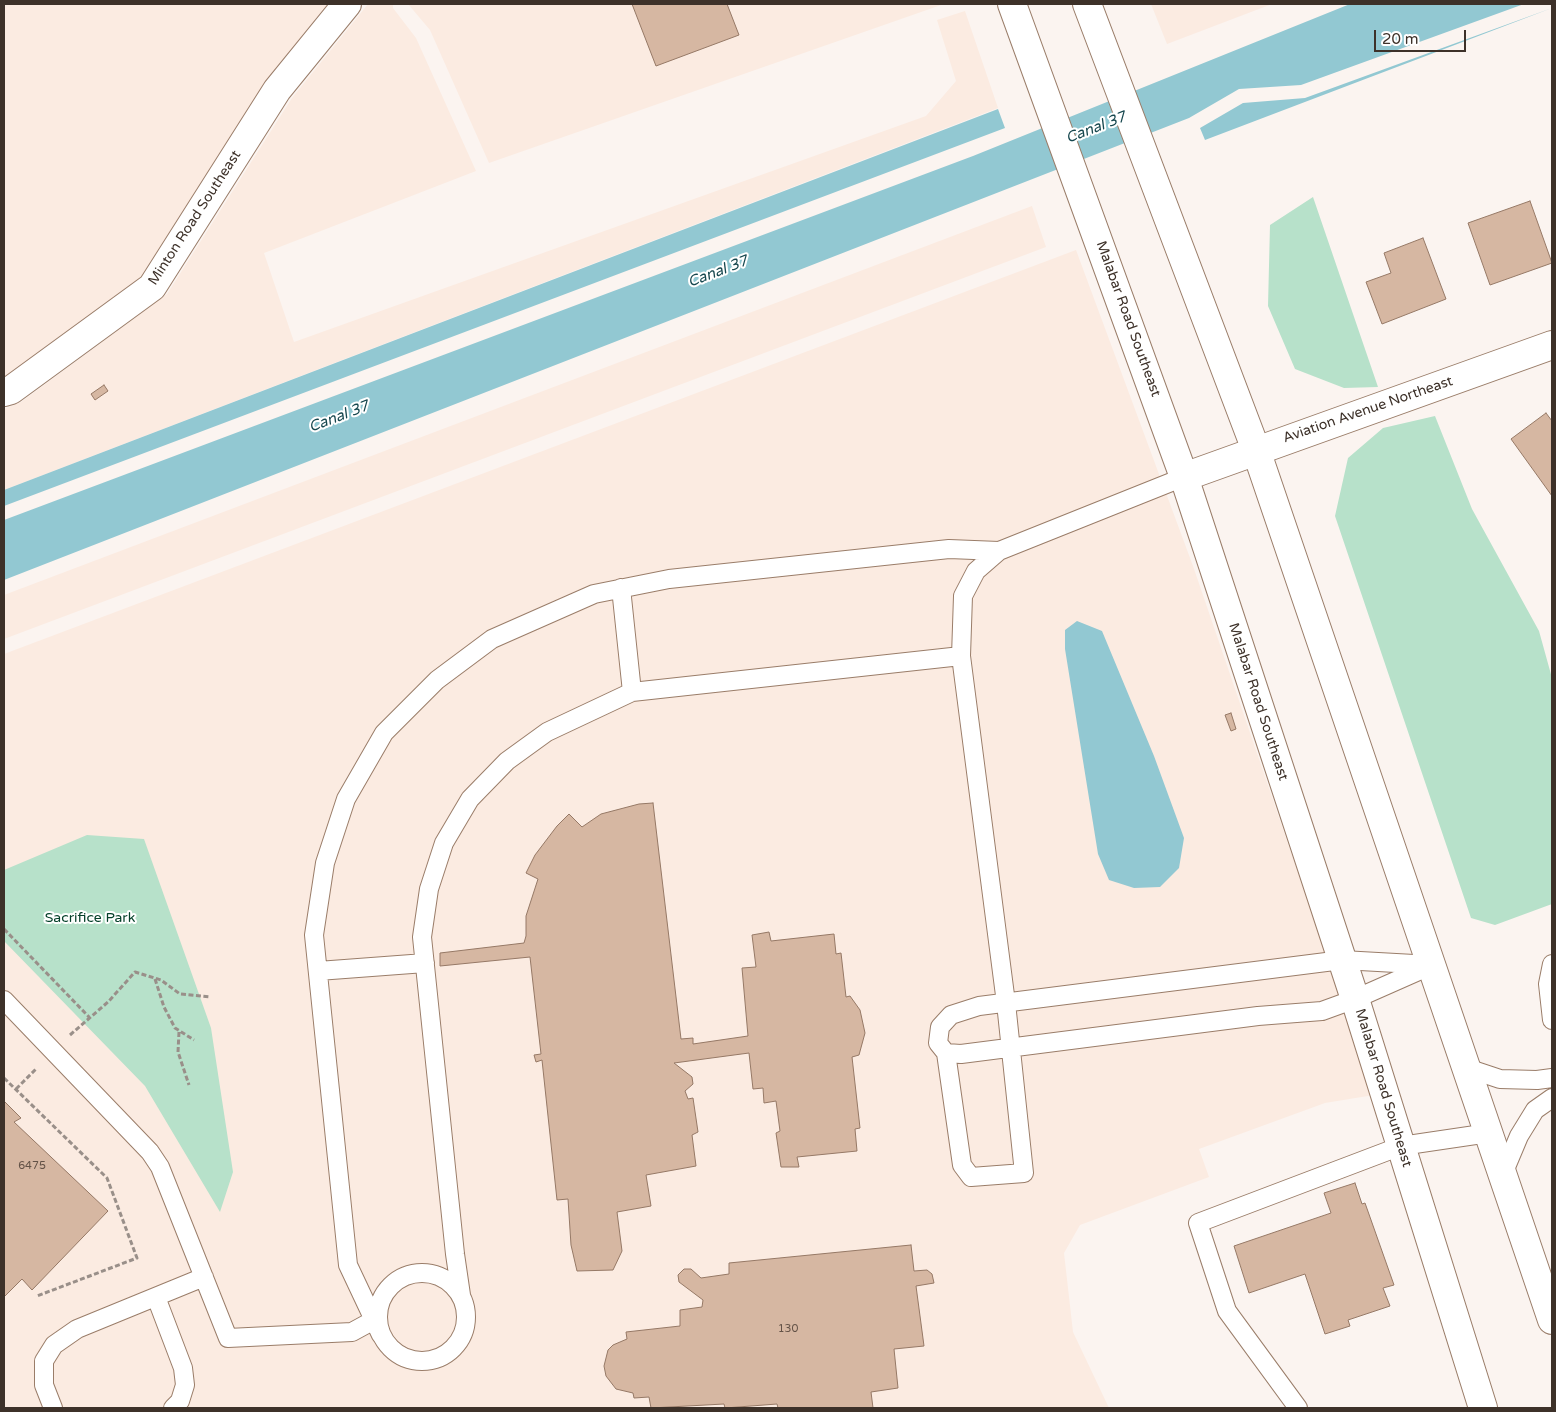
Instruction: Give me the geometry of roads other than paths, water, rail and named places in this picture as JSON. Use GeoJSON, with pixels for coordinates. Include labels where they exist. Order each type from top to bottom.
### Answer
{"type":"FeatureCollection","features":[{"type":"Feature","properties":{"kind":"main road","name":"Minton Road Southeast"},"geometry":{"type":"LineString","coordinates":[[4,392],[11,390],[152,287],[277,90],[347,4]]}},
{"type":"Feature","properties":{"kind":"main road"},"geometry":{"type":"LineString","coordinates":[[1087,4],[1256,450],[1552,1320]]}},
{"type":"Feature","properties":{"kind":"main road","name":"Malabar Road Southeast"},"geometry":{"type":"LineString","coordinates":[[1016,14],[1184,477],[1355,1000],[1483,1408]]}},
{"type":"Feature","properties":{"kind":"main road","name":"Aviation Avenue Northeast"},"geometry":{"type":"LineString","coordinates":[[1184,477],[1552,344]]}},
{"type":"Feature","properties":{"kind":"lane"},"geometry":{"type":"LineString","coordinates":[[1184,477],[999,551],[976,571],[963,596],[961,656],[1006,1003],[1024,1172],[971,1177],[962,1165],[946,1053],[938,1043],[940,1027],[951,1015],[979,1006],[1006,1003],[1342,960],[1432,965]]}},
{"type":"Feature","properties":{"kind":"lane"},"geometry":{"type":"LineString","coordinates":[[961,656],[632,692],[547,732],[507,762],[470,799],[444,843],[429,889],[422,938],[455,1254],[461,1295],[466,1310],[465,1329],[461,1339],[451,1351],[433,1361],[411,1361],[392,1350],[378,1327],[348,1265],[314,935],[324,863],[346,799],[384,733],[437,680],[492,639],[594,594],[669,579],[949,549],[999,551]]}},
{"type":"Feature","properties":{"kind":"lane"},"geometry":{"type":"LineString","coordinates":[[621,588],[632,692]]}},
{"type":"Feature","properties":{"kind":"lane"},"geometry":{"type":"LineString","coordinates":[[318,971],[425,962]]}},
{"type":"Feature","properties":{"kind":"lane"},"geometry":{"type":"LineString","coordinates":[[1552,964],[1548,984],[1552,1020]]}},
{"type":"Feature","properties":{"kind":"lane"},"geometry":{"type":"LineString","coordinates":[[946,1053],[961,1054],[1258,1016],[1322,1011],[1355,1000],[1432,965]]}},
{"type":"Feature","properties":{"kind":"lane"},"geometry":{"type":"LineString","coordinates":[[4,1000],[150,1152],[160,1166],[228,1338],[352,1332],[378,1327]]}},
{"type":"Feature","properties":{"kind":"lane"},"geometry":{"type":"LineString","coordinates":[[1467,1068],[1500,1079],[1537,1080],[1552,1078]]}},
{"type":"Feature","properties":{"kind":"lane"},"geometry":{"type":"LineString","coordinates":[[1503,1174],[1519,1136],[1535,1110],[1552,1098]]}},
{"type":"Feature","properties":{"kind":"lane"},"geometry":{"type":"LineString","coordinates":[[1298,1408],[1227,1311],[1198,1223],[1401,1146],[1489,1133]]}},
{"type":"Feature","properties":{"kind":"lane"},"geometry":{"type":"LineString","coordinates":[[378,1327],[378,1312],[385,1292],[394,1282],[407,1274],[430,1272],[439,1275],[452,1283],[461,1295]]}},
{"type":"Feature","properties":{"kind":"lane"},"geometry":{"type":"LineString","coordinates":[[53,1408],[44,1385],[44,1362],[54,1345],[77,1330],[204,1277]]}},
{"type":"Feature","properties":{"kind":"lane"},"geometry":{"type":"LineString","coordinates":[[156,1297],[183,1368],[185,1385],[180,1401],[173,1408]]}},
{"type":"Feature","properties":{"kind":"water","name":"Canal 37"},"geometry":{"type":"Polygon","coordinates":[[[1350,4],[1524,4],[1301,85],[1239,89],[1189,118],[4,580],[4,520],[973,156],[1350,4]]]}},
{"type":"Feature","properties":{"kind":"water"},"geometry":{"type":"Polygon","coordinates":[[[1552,8],[1205,140],[1200,128],[1243,103],[1305,98],[1552,8]]]}},
{"type":"Feature","properties":{"kind":"water"},"geometry":{"type":"Polygon","coordinates":[[[998,109],[1005,128],[4,506],[4,490],[998,109]]]}},
{"type":"Feature","properties":{"kind":"water"},"geometry":{"type":"Polygon","coordinates":[[[1077,621],[1102,631],[1154,756],[1184,838],[1179,868],[1160,887],[1134,888],[1109,880],[1098,854],[1065,649],[1065,630],[1077,621]]]}},
{"type":"Feature","properties":{"kind":"park label","name":"Sacrifice Park"},"geometry":{"type":"Point","coordinates":[90,918]}}]}
